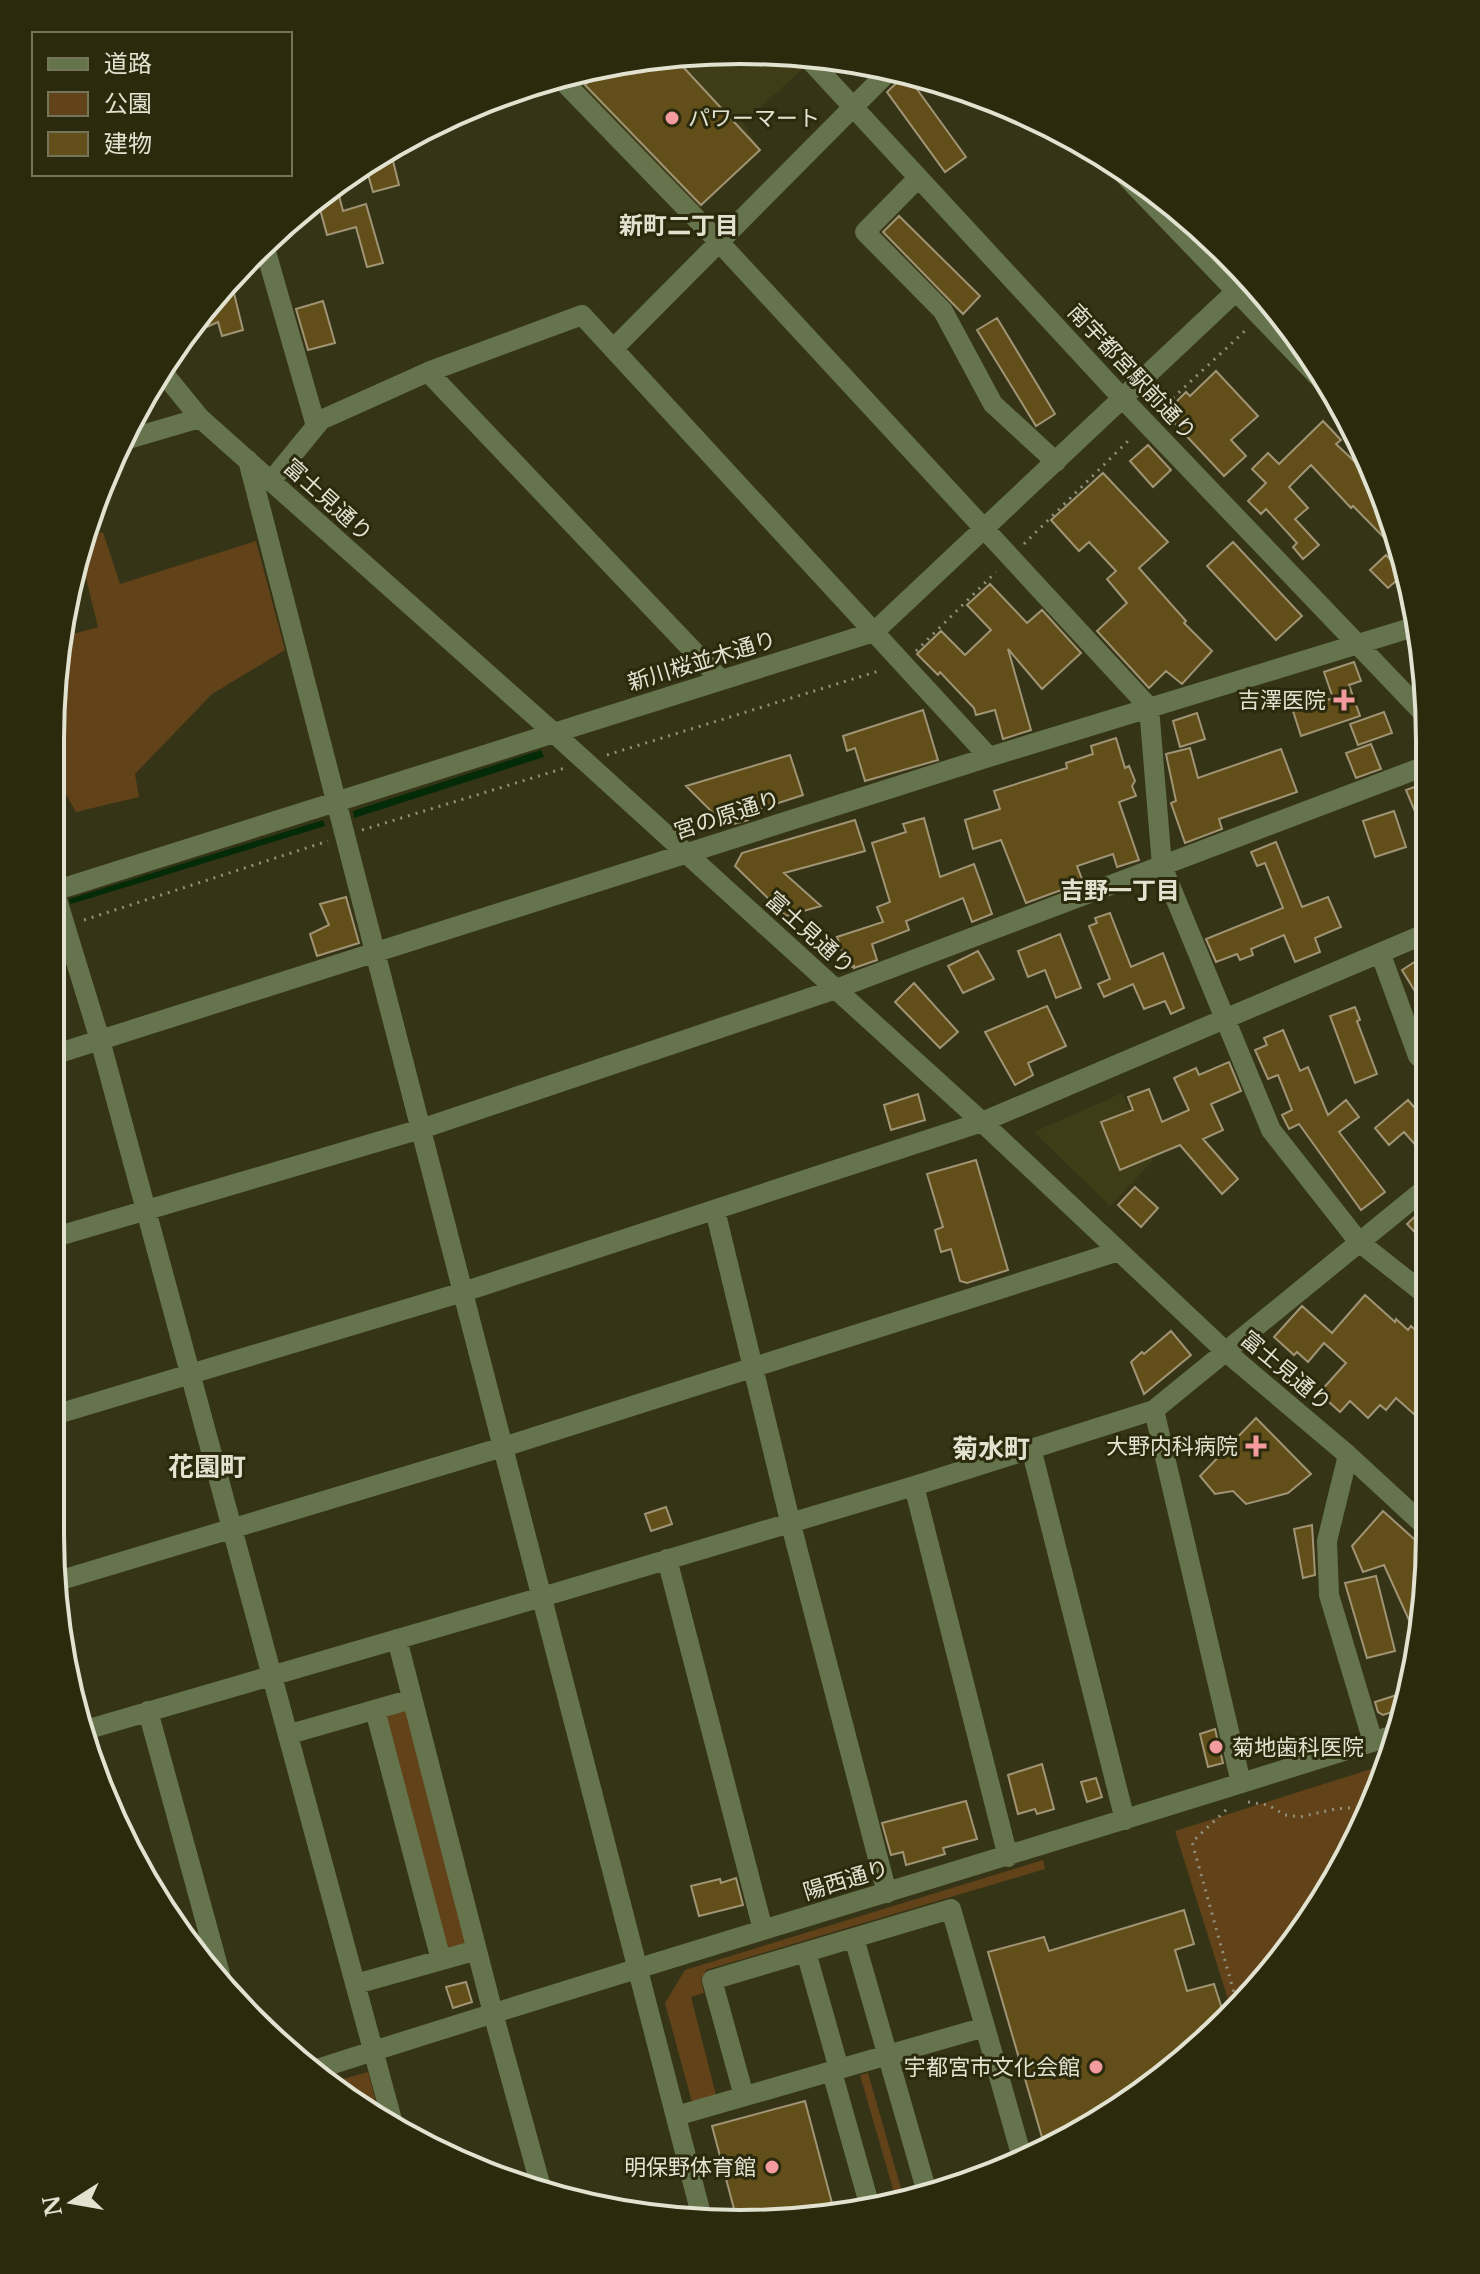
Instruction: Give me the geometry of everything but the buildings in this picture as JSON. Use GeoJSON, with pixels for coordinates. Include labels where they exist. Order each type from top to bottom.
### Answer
{"type":"FeatureCollection","features":[{"type":"Feature","properties":{"kind":"street","name":"南宇都宮駅前通り"},"geometry":{"type":"LineString","coordinates":[[817,69],[1123,399],[1415,704]]}},
{"type":"Feature","properties":{"kind":"street"},"geometry":{"type":"LineString","coordinates":[[613,349],[881,79]]}},
{"type":"Feature","properties":{"kind":"street"},"geometry":{"type":"LineString","coordinates":[[568,86],[719,242],[1149,707],[1162,866],[1271,1130],[1359,1242],[1416,1287]]}},
{"type":"Feature","properties":{"kind":"street"},"geometry":{"type":"LineString","coordinates":[[918,178],[865,232],[943,311],[993,404],[1056,462]]}},
{"type":"Feature","properties":{"kind":"street"},"geometry":{"type":"LineString","coordinates":[[1181,228],[1228,273]]}},
{"type":"Feature","properties":{"kind":"street"},"geometry":{"type":"LineString","coordinates":[[267,257],[316,426]]}},
{"type":"Feature","properties":{"kind":"street","name":"新川桜並木通り"},"geometry":{"type":"LineString","coordinates":[[64,887],[337,804],[874,632],[1241,287]]}},
{"type":"Feature","properties":{"kind":"street"},"geometry":{"type":"LineString","coordinates":[[271,481],[321,420],[428,372],[582,315],[989,757]]}},
{"type":"Feature","properties":{"kind":"street"},"geometry":{"type":"LineString","coordinates":[[428,372],[721,680]]}},
{"type":"Feature","properties":{"kind":"street","name":"富士見通り"},"geometry":{"type":"LineString","coordinates":[[169,379],[200,418],[687,853],[982,1122],[1225,1351],[1348,1455],[1416,1518]]}},
{"type":"Feature","properties":{"kind":"street"},"geometry":{"type":"LineString","coordinates":[[136,437],[200,418]]}},
{"type":"Feature","properties":{"kind":"street"},"geometry":{"type":"LineString","coordinates":[[248,460],[700,2209]]}},
{"type":"Feature","properties":{"kind":"street","name":"宮の原通り"},"geometry":{"type":"LineString","coordinates":[[64,1051],[989,757],[1406,629]]}},
{"type":"Feature","properties":{"kind":"street"},"geometry":{"type":"LineString","coordinates":[[64,1234],[421,1129],[836,989],[1416,770]]}},
{"type":"Feature","properties":{"kind":"street"},"geometry":{"type":"LineString","coordinates":[[64,920],[100,1040],[144,1210],[274,1674],[390,2112]]}},
{"type":"Feature","properties":{"kind":"street"},"geometry":{"type":"LineString","coordinates":[[64,1412],[463,1292],[982,1122],[1416,938]]}},
{"type":"Feature","properties":{"kind":"street"},"geometry":{"type":"LineString","coordinates":[[1381,955],[1416,1051]]}},
{"type":"Feature","properties":{"kind":"street"},"geometry":{"type":"LineString","coordinates":[[93,1728],[914,1486],[1154,1410],[1416,1196]]}},
{"type":"Feature","properties":{"kind":"street"},"geometry":{"type":"LineString","coordinates":[[715,1210],[790,1521],[887,1893]]}},
{"type":"Feature","properties":{"kind":"street"},"geometry":{"type":"LineString","coordinates":[[65,1579],[503,1447],[1119,1251]]}},
{"type":"Feature","properties":{"kind":"street"},"geometry":{"type":"LineString","coordinates":[[1154,1410],[1241,1783]]}},
{"type":"Feature","properties":{"kind":"street"},"geometry":{"type":"LineString","coordinates":[[1031,1448],[1125,1820]]}},
{"type":"Feature","properties":{"kind":"street"},"geometry":{"type":"LineString","coordinates":[[1348,1455],[1327,1541],[1329,1595],[1373,1742]]}},
{"type":"Feature","properties":{"kind":"street"},"geometry":{"type":"LineString","coordinates":[[914,1486],[1008,1857]]}},
{"type":"Feature","properties":{"kind":"street"},"geometry":{"type":"LineString","coordinates":[[667,1559],[763,1930]]}},
{"type":"Feature","properties":{"kind":"street"},"geometry":{"type":"LineString","coordinates":[[397,1639],[539,2179]]}},
{"type":"Feature","properties":{"kind":"street"},"geometry":{"type":"LineString","coordinates":[[290,1734],[412,1699]]}},
{"type":"Feature","properties":{"kind":"street"},"geometry":{"type":"LineString","coordinates":[[375,1710],[441,1960]]}},
{"type":"Feature","properties":{"kind":"street"},"geometry":{"type":"LineString","coordinates":[[148,1711],[216,1961]]}},
{"type":"Feature","properties":{"kind":"street","name":"陽西通り"},"geometry":{"type":"LineString","coordinates":[[324,2067],[1384,1738]]}},
{"type":"Feature","properties":{"kind":"street"},"geometry":{"type":"LineString","coordinates":[[744,2096],[712,1980],[951,1909],[1020,2149]]}},
{"type":"Feature","properties":{"kind":"street"},"geometry":{"type":"LineString","coordinates":[[854,1938],[925,2184]]}},
{"type":"Feature","properties":{"kind":"street"},"geometry":{"type":"LineString","coordinates":[[356,1984],[477,1950]]}},
{"type":"Feature","properties":{"kind":"street"},"geometry":{"type":"LineString","coordinates":[[806,1952],[868,2198]]}},
{"type":"Feature","properties":{"kind":"street"},"geometry":{"type":"LineString","coordinates":[[676,2116],[985,2027]]}},
{"type":"Feature","properties":{"kind":"path"},"geometry":{"type":"LineString","coordinates":[[1234,1994],[1192,1842],[1226,1810],[1249,1801],[1268,1805],[1285,1815],[1300,1817],[1358,1807]]}},
{"type":"Feature","properties":{"kind":"shaded area","name":"パワーマート"},"geometry":{"type":"Polygon","coordinates":[[[696,65],[784,65],[804,68],[743,123],[760,150],[698,208],[578,88],[584,83],[608,77],[696,65]]]}},
{"type":"Feature","properties":{"kind":"shaded area"},"geometry":{"type":"Polygon","coordinates":[[[541,750],[544,757],[354,818],[353,811],[541,750]]]}},
{"type":"Feature","properties":{"kind":"shaded area"},"geometry":{"type":"Polygon","coordinates":[[[323,820],[325,826],[71,904],[69,899],[323,820]]]}},
{"type":"Feature","properties":{"kind":"shaded area"},"geometry":{"type":"Polygon","coordinates":[[[1122,1093],[1153,1161],[1110,1206],[1034,1132],[1122,1093]]]}},
{"type":"Feature","properties":{"kind":"green space"},"geometry":{"type":"Polygon","coordinates":[[[103,532],[120,584],[256,541],[285,650],[212,694],[135,774],[139,797],[76,812],[64,791],[65,696],[73,634],[98,627],[85,574],[97,534],[103,532]]]}},
{"type":"Feature","properties":{"kind":"green space"},"geometry":{"type":"Polygon","coordinates":[[[407,1706],[468,1947],[445,1953],[382,1715],[407,1706]]]}},
{"type":"Feature","properties":{"kind":"green space"},"geometry":{"type":"Polygon","coordinates":[[[1374,1768],[1346,1833],[1302,1910],[1276,1946],[1228,2001],[1175,1831],[1374,1768]]]}},
{"type":"Feature","properties":{"kind":"green space"},"geometry":{"type":"Polygon","coordinates":[[[1043,1860],[1045,1869],[706,1970],[701,1980],[704,1993],[691,1997],[716,2095],[692,2102],[665,2003],[685,1970],[1043,1860]]]}},
{"type":"Feature","properties":{"kind":"green space"},"geometry":{"type":"Polygon","coordinates":[[[368,2072],[376,2104],[364,2096],[341,2079],[368,2072]]]}},
{"type":"Feature","properties":{"kind":"green space"},"geometry":{"type":"Polygon","coordinates":[[[868,2073],[902,2190],[894,2192],[860,2075],[868,2073]]]}},
{"type":"Feature","properties":{"kind":"place","name":"パワーマート"},"geometry":{"type":"Point","coordinates":[672,118]}},
{"type":"Feature","properties":{"kind":"place","name":"吉澤医院"},"geometry":{"type":"Point","coordinates":[1344,700]}},
{"type":"Feature","properties":{"kind":"place","name":"大野内科病院"},"geometry":{"type":"Point","coordinates":[1256,1446]}},
{"type":"Feature","properties":{"kind":"place","name":"菊地歯科医院"},"geometry":{"type":"Point","coordinates":[1216,1747]}},
{"type":"Feature","properties":{"kind":"place","name":"宇都宮市文化会館"},"geometry":{"type":"Point","coordinates":[1096,2067]}},
{"type":"Feature","properties":{"kind":"place","name":"明保野体育館"},"geometry":{"type":"Point","coordinates":[772,2167]}},
{"type":"Feature","properties":{"kind":"district","name":"新町二丁目"},"geometry":{"type":"Point","coordinates":[679,225]}},
{"type":"Feature","properties":{"kind":"district","name":"吉野一丁目"},"geometry":{"type":"Point","coordinates":[1120,890]}},
{"type":"Feature","properties":{"kind":"district","name":"菊水町"},"geometry":{"type":"Point","coordinates":[991,1449]}},
{"type":"Feature","properties":{"kind":"district","name":"花園町"},"geometry":{"type":"Point","coordinates":[207,1467]}}]}
